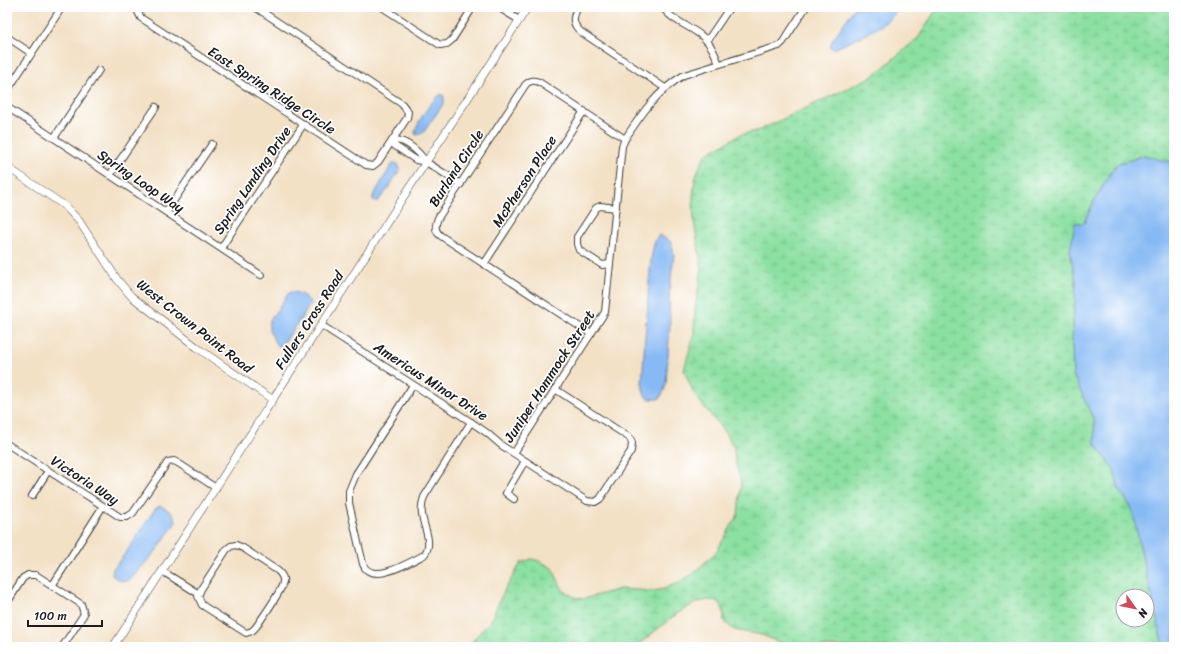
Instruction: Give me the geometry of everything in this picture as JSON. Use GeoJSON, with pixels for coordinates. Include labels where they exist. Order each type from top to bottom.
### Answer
{"type":"FeatureCollection","features":[{"type":"Feature","properties":{"kind":"street"},"geometry":{"type":"LineString","coordinates":[[7,90],[62,7]]}},
{"type":"Feature","properties":{"kind":"street","name":"East Spring Ridge Circle"},"geometry":{"type":"LineString","coordinates":[[140,7],[138,12],[143,19],[303,125],[366,165],[373,166],[378,162],[393,140],[407,118],[408,112],[402,104],[255,7]]}},
{"type":"Feature","properties":{"kind":"street"},"geometry":{"type":"LineString","coordinates":[[382,7],[440,45],[447,44],[452,40],[473,7]]}},
{"type":"Feature","properties":{"kind":"street"},"geometry":{"type":"LineString","coordinates":[[498,7],[519,20]]}},
{"type":"Feature","properties":{"kind":"street","name":"Fullers Cross Road"},"geometry":{"type":"LineString","coordinates":[[113,647],[426,162],[528,7]]}},
{"type":"Feature","properties":{"kind":"street"},"geometry":{"type":"LineString","coordinates":[[578,7],[573,20],[575,26],[581,32],[665,88]]}},
{"type":"Feature","properties":{"kind":"street"},"geometry":{"type":"LineString","coordinates":[[663,7],[670,15],[702,36],[707,41],[719,64]]}},
{"type":"Feature","properties":{"kind":"street"},"geometry":{"type":"LineString","coordinates":[[707,41],[730,7]]}},
{"type":"Feature","properties":{"kind":"street","name":"Juniper Hammock Street"},"geometry":{"type":"LineString","coordinates":[[514,453],[605,312],[622,146],[638,119],[656,96],[684,75],[778,46],[783,42],[806,7]]}},
{"type":"Feature","properties":{"kind":"street"},"geometry":{"type":"LineString","coordinates":[[7,37],[31,53]]}},
{"type":"Feature","properties":{"kind":"street"},"geometry":{"type":"LineString","coordinates":[[54,138],[99,70]]}},
{"type":"Feature","properties":{"kind":"street","name":"Burland Circle"},"geometry":{"type":"LineString","coordinates":[[591,334],[441,236],[436,229],[436,224],[438,218],[460,184],[529,81],[533,80],[539,82],[625,139]]}},
{"type":"Feature","properties":{"kind":"street","name":"Spring Loop Way"},"geometry":{"type":"LineString","coordinates":[[7,107],[261,275]]}},
{"type":"Feature","properties":{"kind":"street"},"geometry":{"type":"LineString","coordinates":[[110,175],[156,107]]}},
{"type":"Feature","properties":{"kind":"street","name":"McPherson Place"},"geometry":{"type":"LineString","coordinates":[[484,264],[584,111]]}},
{"type":"Feature","properties":{"kind":"street","name":"Spring Landing Drive"},"geometry":{"type":"LineString","coordinates":[[221,248],[303,125]]}},
{"type":"Feature","properties":{"kind":"street"},"geometry":{"type":"LineString","coordinates":[[393,140],[399,139],[420,153],[426,162],[460,184]]}},
{"type":"Feature","properties":{"kind":"street"},"geometry":{"type":"LineString","coordinates":[[166,212],[212,144]]}},
{"type":"Feature","properties":{"kind":"street","name":"West Crown Point Road"},"geometry":{"type":"LineString","coordinates":[[7,167],[65,206],[79,221],[117,279],[131,296],[199,348],[273,400]]}},
{"type":"Feature","properties":{"kind":"street"},"geometry":{"type":"LineString","coordinates":[[610,264],[602,265],[579,250],[576,244],[577,237],[596,208],[600,206],[616,208]]}},
{"type":"Feature","properties":{"kind":"street","name":"Americus Minor Drive"},"geometry":{"type":"LineString","coordinates":[[321,325],[487,432],[501,445],[525,461],[587,501],[595,502],[600,499],[631,451],[632,443],[630,438],[555,389]]}},
{"type":"Feature","properties":{"kind":"street"},"geometry":{"type":"LineString","coordinates":[[414,384],[356,474],[349,491],[349,503],[364,568],[367,571],[379,573],[398,568],[424,555],[427,551],[428,543],[422,515],[424,498],[471,422]]}},
{"type":"Feature","properties":{"kind":"street","name":"Victoria Way"},"geometry":{"type":"LineString","coordinates":[[7,444],[120,517],[127,517],[133,513],[168,462],[174,461],[178,463],[216,488]]}},
{"type":"Feature","properties":{"kind":"street"},"geometry":{"type":"LineString","coordinates":[[514,499],[506,493],[525,461]]}},
{"type":"Feature","properties":{"kind":"street"},"geometry":{"type":"LineString","coordinates":[[32,496],[48,471]]}},
{"type":"Feature","properties":{"kind":"street"},"geometry":{"type":"LineString","coordinates":[[52,586],[103,506]]}},
{"type":"Feature","properties":{"kind":"street"},"geometry":{"type":"LineString","coordinates":[[236,545],[243,548],[282,575],[283,582],[280,589],[256,627],[252,631],[246,633],[202,605],[199,600],[199,594],[227,549],[231,546],[236,545]]}},
{"type":"Feature","properties":{"kind":"street"},"geometry":{"type":"LineString","coordinates":[[162,571],[199,594]]}},
{"type":"Feature","properties":{"kind":"street"},"geometry":{"type":"LineString","coordinates":[[7,603],[23,578],[28,575],[36,575],[81,604],[84,614],[63,646]]}},
{"type":"Feature","properties":{"kind":"green space"},"geometry":{"type":"Polygon","coordinates":[[[940,7],[1174,7],[1174,162],[1164,161],[1144,155],[1121,162],[1115,166],[1094,201],[1070,251],[1076,281],[1072,343],[1073,375],[1094,420],[1095,444],[1114,470],[1119,489],[1132,509],[1150,588],[1115,588],[1115,628],[1155,628],[1155,610],[1163,647],[790,647],[762,635],[734,630],[724,621],[723,609],[719,602],[708,600],[696,603],[678,613],[635,647],[590,647],[575,642],[556,647],[467,647],[491,620],[504,591],[521,563],[531,559],[540,561],[552,568],[563,590],[574,597],[583,599],[620,589],[653,591],[664,589],[692,575],[716,552],[738,515],[741,482],[735,461],[734,448],[726,434],[694,394],[684,370],[694,334],[695,309],[702,269],[694,221],[693,197],[695,179],[699,168],[706,154],[740,135],[760,130],[873,76],[918,38],[934,13],[940,7]]]}},
{"type":"Feature","properties":{"kind":"water"},"geometry":{"type":"Polygon","coordinates":[[[855,7],[900,7],[894,15],[879,27],[834,49],[830,47],[832,41],[855,7]]]}},
{"type":"Feature","properties":{"kind":"water"},"geometry":{"type":"Polygon","coordinates":[[[440,95],[443,95],[444,103],[423,133],[417,135],[415,134],[424,113],[440,95]]]}},
{"type":"Feature","properties":{"kind":"water"},"geometry":{"type":"Polygon","coordinates":[[[1144,155],[1164,161],[1174,162],[1174,647],[1163,647],[1155,610],[1155,588],[1150,588],[1132,509],[1119,489],[1114,470],[1095,444],[1094,420],[1073,375],[1072,343],[1076,281],[1070,251],[1075,223],[1084,223],[1094,201],[1115,166],[1121,162],[1144,155]]]}},
{"type":"Feature","properties":{"kind":"water"},"geometry":{"type":"Polygon","coordinates":[[[395,163],[398,164],[400,169],[386,192],[375,202],[373,200],[373,196],[391,166],[395,163]]]}},
{"type":"Feature","properties":{"kind":"water"},"geometry":{"type":"Polygon","coordinates":[[[659,235],[669,240],[674,254],[669,295],[670,324],[666,385],[659,399],[650,399],[646,397],[642,384],[651,260],[653,249],[659,235]]]}},
{"type":"Feature","properties":{"kind":"water"},"geometry":{"type":"Polygon","coordinates":[[[290,292],[296,292],[302,295],[311,304],[286,340],[279,347],[276,345],[270,331],[269,323],[270,319],[290,292]]]}},
{"type":"Feature","properties":{"kind":"water"},"geometry":{"type":"Polygon","coordinates":[[[160,506],[165,508],[174,516],[176,522],[157,550],[132,578],[127,581],[122,581],[112,575],[113,569],[155,509],[160,506]]]}}]}
